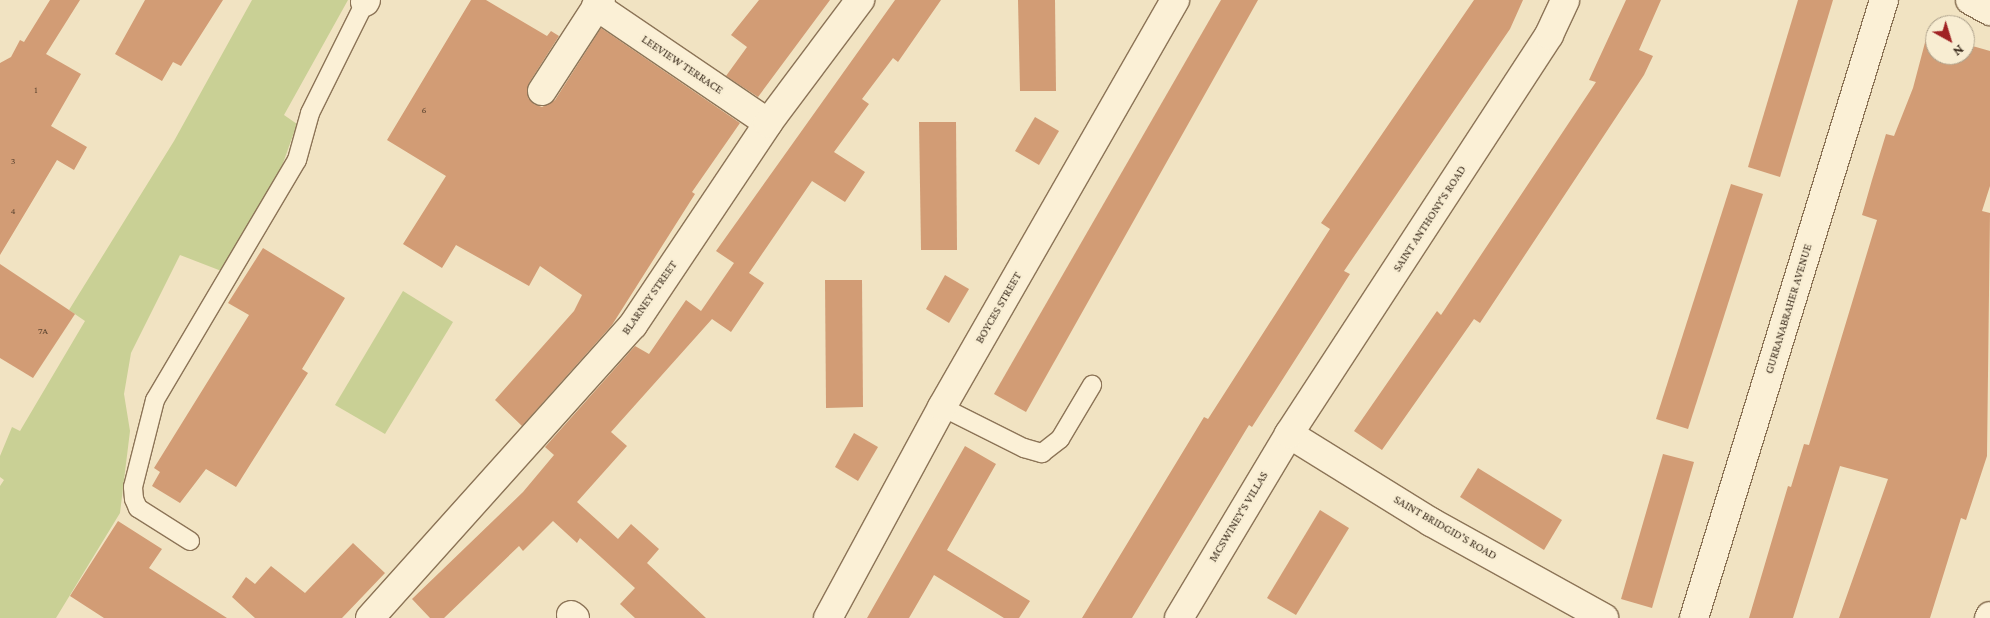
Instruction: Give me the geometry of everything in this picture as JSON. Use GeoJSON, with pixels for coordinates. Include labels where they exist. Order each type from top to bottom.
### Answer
{"type":"FeatureCollection","features":[{"type":"Feature","properties":{"kind":"street","name":"BLARNEY STREET"},"geometry":{"type":"LineString","coordinates":[[370,618],[633,325],[768,123],[860,0]]}},
{"type":"Feature","properties":{"kind":"street","name":"BOYCES STREET"},"geometry":{"type":"LineString","coordinates":[[828,618],[942,406],[1175,0]]}},
{"type":"Feature","properties":{"kind":"street","name":"SAINT ANTHONY'S ROAD"},"geometry":{"type":"LineString","coordinates":[[1289,434],[1549,35],[1565,0]]}},
{"type":"Feature","properties":{"kind":"street","name":"GURRANABRAHER AVENUE"},"geometry":{"type":"LineString","coordinates":[[1694,618],[1884,0]]}},
{"type":"Feature","properties":{"kind":"street"},"geometry":{"type":"LineString","coordinates":[[1970,0],[1990,11]]}},
{"type":"Feature","properties":{"kind":"street","name":"LEEVIEW TERRACE"},"geometry":{"type":"LineString","coordinates":[[598,3],[768,123]]}},
{"type":"Feature","properties":{"kind":"street"},"geometry":{"type":"LineString","coordinates":[[542,91],[598,3]]}},
{"type":"Feature","properties":{"kind":"street","name":"MCSWINEY'S VILLAS"},"geometry":{"type":"LineString","coordinates":[[1191,612],[1289,434]]}},
{"type":"Feature","properties":{"kind":"street","name":"SAINT BRIDGID'S ROAD"},"geometry":{"type":"LineString","coordinates":[[1289,434],[1431,522],[1604,618]]}},
{"type":"Feature","properties":{"kind":"lane"},"geometry":{"type":"LineString","coordinates":[[190,542],[138,508],[134,499],[133,487],[155,400],[298,160],[310,113],[366,1]]}},
{"type":"Feature","properties":{"kind":"lane"},"geometry":{"type":"LineString","coordinates":[[942,406],[1024,448],[1042,453],[1060,439],[1092,385]]}},
{"type":"Feature","properties":{"kind":"green space"},"geometry":{"type":"Polygon","coordinates":[[[252,0],[348,0],[284,115],[297,124],[282,166],[224,272],[180,255],[131,353],[124,394],[130,431],[120,513],[56,618],[0,618],[0,486],[4,480],[0,477],[0,456],[12,427],[20,431],[85,321],[69,310],[174,141],[252,0]]]}},
{"type":"Feature","properties":{"kind":"green space"},"geometry":{"type":"Polygon","coordinates":[[[403,291],[453,322],[385,434],[335,405],[403,291]]]}},
{"type":"Feature","properties":{"kind":"building"},"geometry":{"type":"Polygon","coordinates":[[[50,0],[80,0],[46,54],[81,74],[51,126],[87,147],[74,170],[57,160],[0,255],[0,63],[11,57],[20,40],[24,42],[50,0]]]}},
{"type":"Feature","properties":{"kind":"building"},"geometry":{"type":"Polygon","coordinates":[[[145,0],[223,0],[181,66],[173,62],[162,81],[115,54],[145,0]]]}},
{"type":"Feature","properties":{"kind":"building"},"geometry":{"type":"Polygon","coordinates":[[[471,0],[486,0],[547,36],[551,31],[559,36],[529,83],[528,98],[534,104],[542,107],[555,100],[601,28],[740,123],[692,192],[695,194],[612,325],[522,426],[495,400],[574,311],[582,295],[540,266],[529,286],[456,245],[442,268],[403,244],[446,176],[387,140],[471,0]]]}},
{"type":"Feature","properties":{"kind":"building"},"geometry":{"type":"Polygon","coordinates":[[[759,0],[830,0],[758,97],[726,76],[747,47],[731,35],[759,0]]]}},
{"type":"Feature","properties":{"kind":"building"},"geometry":{"type":"Polygon","coordinates":[[[895,0],[941,0],[898,62],[893,58],[862,99],[869,104],[834,152],[865,172],[845,202],[812,181],[749,273],[764,283],[731,332],[712,319],[611,432],[627,446],[577,502],[618,539],[631,524],[659,549],[647,563],[706,618],[635,618],[620,604],[635,588],[580,538],[577,543],[553,521],[523,551],[519,546],[444,618],[430,618],[412,599],[523,492],[554,455],[545,447],[635,346],[649,354],[686,300],[701,311],[734,263],[716,251],[895,0]]]}},
{"type":"Feature","properties":{"kind":"building"},"geometry":{"type":"Polygon","coordinates":[[[1018,0],[1055,0],[1056,91],[1020,91],[1018,0]]]}},
{"type":"Feature","properties":{"kind":"building"},"geometry":{"type":"Polygon","coordinates":[[[1221,0],[1258,0],[1026,412],[994,394],[1221,0]]]}},
{"type":"Feature","properties":{"kind":"building"},"geometry":{"type":"Polygon","coordinates":[[[1474,0],[1523,0],[1510,29],[1344,271],[1350,274],[1252,427],[1249,425],[1132,618],[1082,618],[1204,417],[1208,419],[1330,229],[1321,223],[1474,0]]]}},
{"type":"Feature","properties":{"kind":"building"},"geometry":{"type":"Polygon","coordinates":[[[1626,0],[1661,0],[1639,50],[1653,56],[1644,75],[1480,323],[1474,319],[1382,450],[1354,431],[1437,311],[1441,315],[1596,82],[1589,80],[1626,0]]]}},
{"type":"Feature","properties":{"kind":"building"},"geometry":{"type":"Polygon","coordinates":[[[1798,0],[1833,0],[1780,177],[1748,167],[1798,0]]]}},
{"type":"Feature","properties":{"kind":"building"},"geometry":{"type":"Polygon","coordinates":[[[1925,43],[1925,65],[1975,65],[1975,47],[1990,51],[1990,186],[1982,211],[1990,213],[1987,456],[1966,520],[1961,518],[1930,618],[1839,618],[1888,479],[1840,466],[1793,618],[1749,618],[1788,486],[1791,487],[1804,444],[1809,445],[1877,220],[1862,215],[1886,134],[1894,136],[1913,88],[1925,43]]]}},
{"type":"Feature","properties":{"kind":"building"},"geometry":{"type":"Polygon","coordinates":[[[1035,117],[1059,131],[1039,165],[1015,151],[1035,117]]]}},
{"type":"Feature","properties":{"kind":"building"},"geometry":{"type":"Polygon","coordinates":[[[919,122],[956,122],[957,250],[921,250],[919,122]]]}},
{"type":"Feature","properties":{"kind":"building"},"geometry":{"type":"Polygon","coordinates":[[[1731,184],[1763,194],[1688,429],[1656,419],[1731,184]]]}},
{"type":"Feature","properties":{"kind":"building"},"geometry":{"type":"Polygon","coordinates":[[[263,248],[345,298],[302,369],[308,373],[236,487],[206,469],[180,503],[152,486],[160,472],[154,468],[249,315],[228,303],[263,248]]]}},
{"type":"Feature","properties":{"kind":"building"},"geometry":{"type":"Polygon","coordinates":[[[0,264],[75,314],[33,378],[0,358],[0,264]]]}},
{"type":"Feature","properties":{"kind":"building"},"geometry":{"type":"Polygon","coordinates":[[[945,275],[969,289],[949,323],[926,309],[945,275]]]}},
{"type":"Feature","properties":{"kind":"building"},"geometry":{"type":"Polygon","coordinates":[[[825,280],[862,280],[863,407],[826,408],[825,280]]]}},
{"type":"Feature","properties":{"kind":"building"},"geometry":{"type":"Polygon","coordinates":[[[854,433],[878,447],[858,481],[835,467],[854,433]]]}},
{"type":"Feature","properties":{"kind":"building"},"geometry":{"type":"Polygon","coordinates":[[[965,446],[996,464],[947,550],[1030,601],[1019,618],[1004,618],[934,575],[909,618],[867,618],[965,446]]]}},
{"type":"Feature","properties":{"kind":"building"},"geometry":{"type":"Polygon","coordinates":[[[1663,454],[1694,462],[1652,608],[1621,599],[1663,454]]]}},
{"type":"Feature","properties":{"kind":"building"},"geometry":{"type":"Polygon","coordinates":[[[1478,468],[1562,520],[1544,550],[1460,497],[1478,468]]]}},
{"type":"Feature","properties":{"kind":"building"},"geometry":{"type":"Polygon","coordinates":[[[1320,510],[1349,528],[1296,615],[1267,598],[1320,510]]]}},
{"type":"Feature","properties":{"kind":"building"},"geometry":{"type":"Polygon","coordinates":[[[118,521],[162,549],[149,568],[227,618],[104,618],[70,596],[118,521]]]}},
{"type":"Feature","properties":{"kind":"building"},"geometry":{"type":"Polygon","coordinates":[[[353,543],[385,573],[342,618],[255,618],[232,597],[246,577],[255,584],[271,566],[305,593],[353,543]]]}}]}
